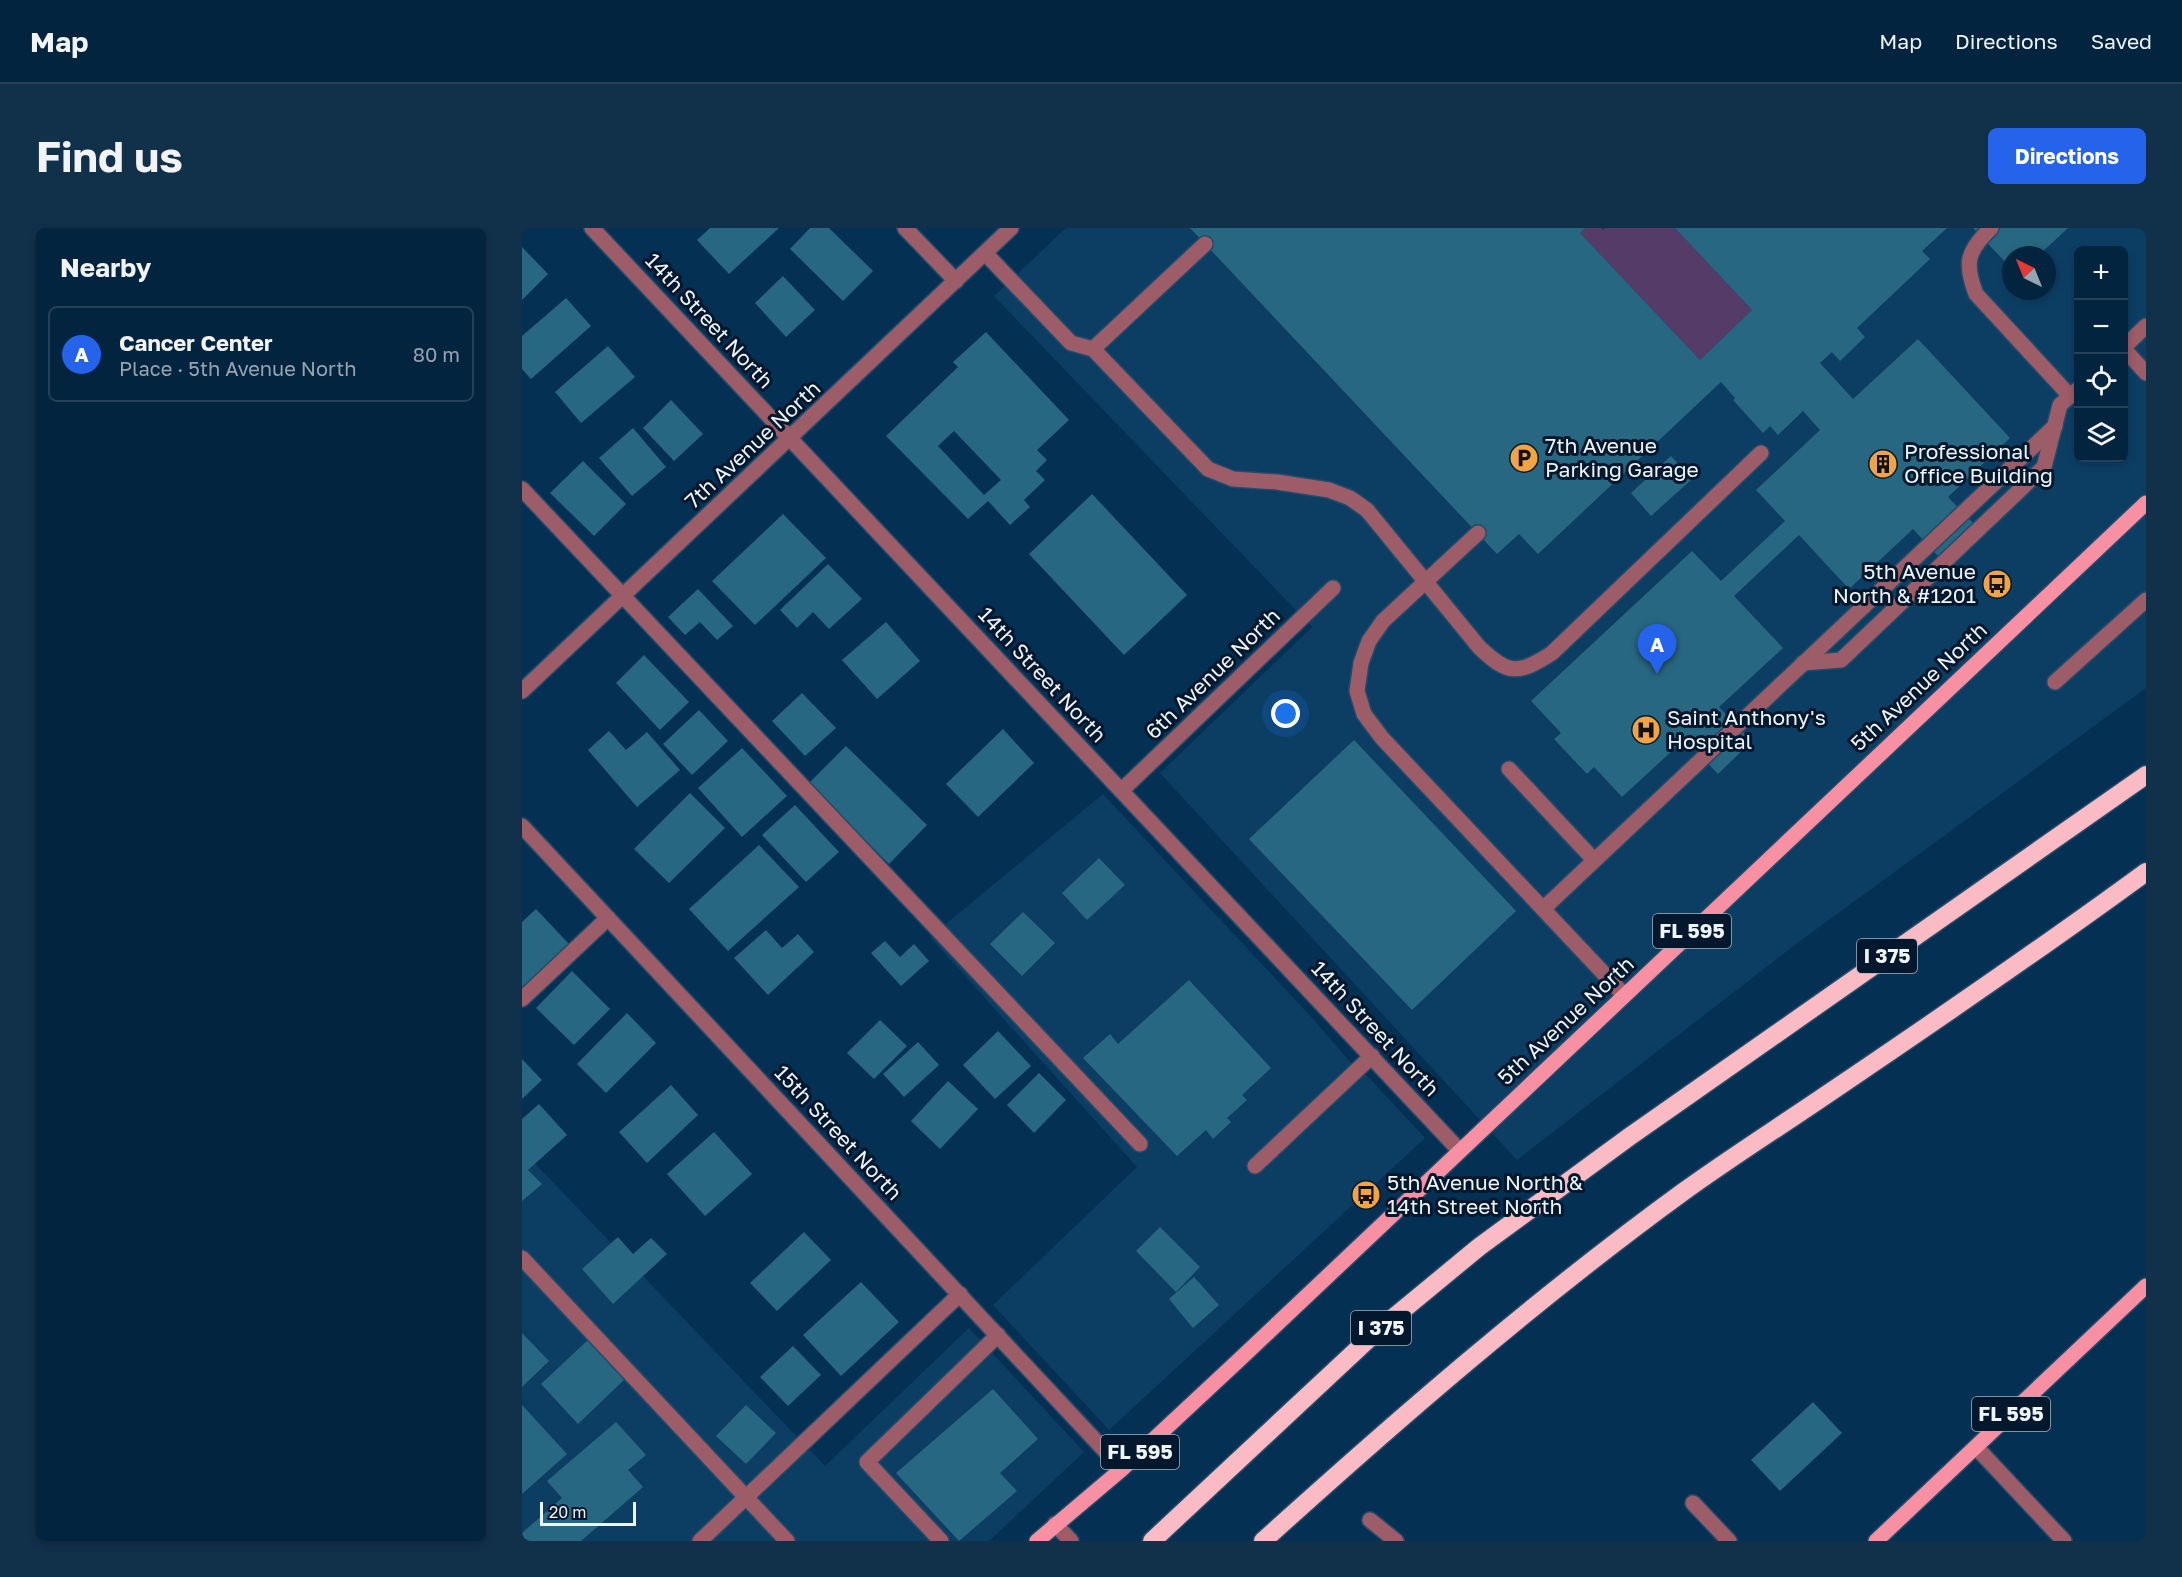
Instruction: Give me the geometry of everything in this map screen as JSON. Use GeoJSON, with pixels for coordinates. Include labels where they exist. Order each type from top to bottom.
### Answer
{"type":"FeatureCollection","features":[{"type":"Feature","properties":{"kind":"highway","name":"I 375"},"geometry":{"type":"LineString","coordinates":[[1152,1541],[1376,1332],[1479,1247],[1629,1137],[2146,775]]}},
{"type":"Feature","properties":{"kind":"highway"},"geometry":{"type":"LineString","coordinates":[[1263,1541],[1352,1460],[1468,1362],[1554,1292],[1684,1192],[2046,946],[2146,872]]}},
{"type":"Feature","properties":{"kind":"highway"},"geometry":{"type":"LineString","coordinates":[[2046,946],[2146,887]]}},
{"type":"Feature","properties":{"kind":"main road","name":"5th Avenue North"},"geometry":{"type":"LineString","coordinates":[[1037,1541],[1122,1469],[2146,503]]}},
{"type":"Feature","properties":{"kind":"main road","name":"FL 595"},"geometry":{"type":"LineString","coordinates":[[1876,1541],[2146,1286]]}},
{"type":"Feature","properties":{"kind":"street","name":"14th Street North"},"geometry":{"type":"LineString","coordinates":[[592,228],[1460,1151]]}},
{"type":"Feature","properties":{"kind":"street"},"geometry":{"type":"LineString","coordinates":[[905,228],[956,281]]}},
{"type":"Feature","properties":{"kind":"street","name":"7th Avenue North"},"geometry":{"type":"LineString","coordinates":[[522,691],[791,439],[1011,228]]}},
{"type":"Feature","properties":{"kind":"street"},"geometry":{"type":"LineString","coordinates":[[1803,663],[1841,660],[2044,467],[2060,405],[2074,392],[1976,294],[1969,276],[1968,259],[1977,241],[1992,228]]}},
{"type":"Feature","properties":{"kind":"street"},"geometry":{"type":"LineString","coordinates":[[1093,349],[1205,244]]}},
{"type":"Feature","properties":{"kind":"street"},"geometry":{"type":"LineString","coordinates":[[985,253],[1071,343],[1093,349],[1208,470],[1233,479],[1329,490],[1350,498],[1367,510],[1479,646],[1492,660],[1507,669],[1531,667],[1552,653],[1761,453]]}},
{"type":"Feature","properties":{"kind":"street"},"geometry":{"type":"LineString","coordinates":[[2128,344],[2146,326]]}},
{"type":"Feature","properties":{"kind":"street"},"geometry":{"type":"LineString","coordinates":[[2128,353],[2146,373]]}},
{"type":"Feature","properties":{"kind":"street"},"geometry":{"type":"LineString","coordinates":[[1543,909],[2055,426]]}},
{"type":"Feature","properties":{"kind":"street"},"geometry":{"type":"LineString","coordinates":[[522,489],[1140,1144]]}},
{"type":"Feature","properties":{"kind":"street"},"geometry":{"type":"LineString","coordinates":[[1478,533],[1383,621],[1369,641],[1361,663],[1357,691],[1364,714],[1382,738],[1624,995]]}},
{"type":"Feature","properties":{"kind":"street","name":"6th Avenue North"},"geometry":{"type":"LineString","coordinates":[[1122,790],[1333,588]]}},
{"type":"Feature","properties":{"kind":"street"},"geometry":{"type":"LineString","coordinates":[[2055,682],[2146,600]]}},
{"type":"Feature","properties":{"kind":"street"},"geometry":{"type":"LineString","coordinates":[[1509,769],[1594,860]]}},
{"type":"Feature","properties":{"kind":"street","name":"15th Street North"},"geometry":{"type":"LineString","coordinates":[[522,826],[1122,1469]]}},
{"type":"Feature","properties":{"kind":"street"},"geometry":{"type":"LineString","coordinates":[[522,999],[608,918]]}},
{"type":"Feature","properties":{"kind":"street"},"geometry":{"type":"LineString","coordinates":[[1255,1166],[1372,1056]]}},
{"type":"Feature","properties":{"kind":"street"},"geometry":{"type":"LineString","coordinates":[[522,1258],[787,1541]]}},
{"type":"Feature","properties":{"kind":"street"},"geometry":{"type":"LineString","coordinates":[[700,1541],[960,1294]]}},
{"type":"Feature","properties":{"kind":"street"},"geometry":{"type":"LineString","coordinates":[[940,1541],[867,1461],[998,1335]]}},
{"type":"Feature","properties":{"kind":"street"},"geometry":{"type":"LineString","coordinates":[[1976,1447],[2064,1541]]}},
{"type":"Feature","properties":{"kind":"street"},"geometry":{"type":"LineString","coordinates":[[1693,1503],[1729,1541]]}},
{"type":"Feature","properties":{"kind":"street"},"geometry":{"type":"LineString","coordinates":[[1370,1520],[1396,1541]]}},
{"type":"Feature","properties":{"kind":"street"},"geometry":{"type":"LineString","coordinates":[[1055,1524],[1071,1541]]}},
{"type":"Feature","properties":{"kind":"shaded area","name":"Saint Anthony's Hospital"},"geometry":{"type":"Polygon","coordinates":[[[1066,228],[2146,228],[2146,688],[1796,944],[1517,1160],[1160,773],[1312,627],[994,296],[1066,228]]]}},
{"type":"Feature","properties":{"kind":"shaded area"},"geometry":{"type":"Polygon","coordinates":[[[1585,228],[1603,230],[1605,228],[1675,228],[1752,310],[1700,360],[1580,233],[1585,228]]]}},
{"type":"Feature","properties":{"kind":"shaded area"},"geometry":{"type":"Polygon","coordinates":[[[1103,794],[1315,1021],[1357,1070],[1360,1068],[1425,1138],[1109,1430],[993,1305],[1137,1167],[930,937],[1103,794]]]}},
{"type":"Feature","properties":{"kind":"shaded area"},"geometry":{"type":"Polygon","coordinates":[[[522,1150],[825,1466],[969,1328],[1084,1452],[989,1541],[522,1541],[522,1150]]]}},
{"type":"Feature","properties":{"kind":"building"},"geometry":{"type":"Polygon","coordinates":[[[710,228],[779,228],[729,274],[697,240],[710,228]]]}},
{"type":"Feature","properties":{"kind":"building"},"geometry":{"type":"Polygon","coordinates":[[[810,228],[829,228],[873,271],[843,301],[790,249],[810,228]]]}},
{"type":"Feature","properties":{"kind":"building"},"geometry":{"type":"Polygon","coordinates":[[[1190,228],[1585,228],[1580,233],[1700,360],[1752,310],[1675,228],[1947,228],[1922,251],[1930,259],[1857,328],[1865,337],[1840,361],[1832,352],[1820,363],[1853,399],[1918,339],[2010,438],[1948,497],[1973,523],[1938,556],[1913,529],[1849,589],[1799,535],[1734,596],[1783,648],[1719,707],[1752,741],[1718,774],[1685,739],[1622,797],[1594,767],[1587,774],[1554,739],[1561,733],[1531,701],[1692,551],[1721,581],[1785,521],[1756,490],[1820,430],[1803,411],[1778,435],[1770,426],[1763,433],[1733,400],[1735,398],[1721,382],[1538,554],[1519,534],[1497,554],[1190,228]]]}},
{"type":"Feature","properties":{"kind":"building"},"geometry":{"type":"Polygon","coordinates":[[[1973,228],[2068,228],[2049,246],[2002,246],[2002,259],[1973,228]]]}},
{"type":"Feature","properties":{"kind":"building"},"geometry":{"type":"Polygon","coordinates":[[[522,247],[548,274],[522,300],[522,247]]]}},
{"type":"Feature","properties":{"kind":"building"},"geometry":{"type":"Polygon","coordinates":[[[783,276],[815,310],[786,337],[755,303],[783,276]]]}},
{"type":"Feature","properties":{"kind":"building"},"geometry":{"type":"Polygon","coordinates":[[[566,298],[591,326],[531,379],[522,369],[522,336],[566,298]]]}},
{"type":"Feature","properties":{"kind":"building"},"geometry":{"type":"Polygon","coordinates":[[[986,332],[1069,420],[1037,450],[1047,460],[1036,471],[1045,480],[1024,500],[1030,507],[1010,525],[988,501],[968,519],[886,436],[958,367],[953,362],[986,332]],[[954,431],[938,446],[984,495],[1001,480],[954,431]]]}},
{"type":"Feature","properties":{"kind":"building"},"geometry":{"type":"Polygon","coordinates":[[[608,346],[635,377],[581,423],[555,392],[608,346]]]}},
{"type":"Feature","properties":{"kind":"building"},"geometry":{"type":"Polygon","coordinates":[[[671,400],[703,434],[674,461],[643,428],[671,400]]]}},
{"type":"Feature","properties":{"kind":"building"},"geometry":{"type":"Polygon","coordinates":[[[633,428],[666,467],[632,496],[599,458],[633,428]]]}},
{"type":"Feature","properties":{"kind":"building"},"geometry":{"type":"Polygon","coordinates":[[[1671,456],[1692,479],[1651,516],[1631,493],[1671,456]]]}},
{"type":"Feature","properties":{"kind":"building"},"geometry":{"type":"Polygon","coordinates":[[[583,461],[626,504],[594,536],[550,493],[583,461]]]}},
{"type":"Feature","properties":{"kind":"building"},"geometry":{"type":"Polygon","coordinates":[[[1092,494],[1187,595],[1124,655],[1029,554],[1092,494]]]}},
{"type":"Feature","properties":{"kind":"building"},"geometry":{"type":"Polygon","coordinates":[[[783,514],[826,558],[755,625],[712,581],[783,514]]]}},
{"type":"Feature","properties":{"kind":"building"},"geometry":{"type":"Polygon","coordinates":[[[828,564],[862,599],[829,629],[813,612],[797,628],[780,610],[828,564]]]}},
{"type":"Feature","properties":{"kind":"building"},"geometry":{"type":"Polygon","coordinates":[[[698,589],[733,626],[717,640],[700,622],[685,635],[668,617],[698,589]]]}},
{"type":"Feature","properties":{"kind":"building"},"geometry":{"type":"Polygon","coordinates":[[[886,622],[920,661],[877,699],[842,660],[886,622]]]}},
{"type":"Feature","properties":{"kind":"building"},"geometry":{"type":"Polygon","coordinates":[[[644,655],[689,702],[660,730],[616,683],[644,655]]]}},
{"type":"Feature","properties":{"kind":"building"},"geometry":{"type":"Polygon","coordinates":[[[802,693],[836,728],[805,756],[772,721],[802,693]]]}},
{"type":"Feature","properties":{"kind":"building"},"geometry":{"type":"Polygon","coordinates":[[[699,710],[728,741],[692,775],[663,744],[699,710]]]}},
{"type":"Feature","properties":{"kind":"building"},"geometry":{"type":"Polygon","coordinates":[[[1003,729],[1034,763],[978,817],[946,784],[1003,729]]]}},
{"type":"Feature","properties":{"kind":"building"},"geometry":{"type":"Polygon","coordinates":[[[609,731],[626,750],[647,732],[680,770],[637,807],[588,750],[609,731]]]}},
{"type":"Feature","properties":{"kind":"building"},"geometry":{"type":"Polygon","coordinates":[[[1354,740],[1516,911],[1412,1010],[1249,839],[1354,740]]]}},
{"type":"Feature","properties":{"kind":"building"},"geometry":{"type":"Polygon","coordinates":[[[846,746],[927,825],[889,864],[808,784],[846,746]]]}},
{"type":"Feature","properties":{"kind":"building"},"geometry":{"type":"Polygon","coordinates":[[[742,748],[787,796],[742,837],[698,788],[742,748]]]}},
{"type":"Feature","properties":{"kind":"building"},"geometry":{"type":"Polygon","coordinates":[[[690,793],[725,828],[669,883],[634,849],[690,793]]]}},
{"type":"Feature","properties":{"kind":"building"},"geometry":{"type":"Polygon","coordinates":[[[795,805],[839,852],[806,882],[762,835],[795,805]]]}},
{"type":"Feature","properties":{"kind":"building"},"geometry":{"type":"Polygon","coordinates":[[[759,845],[799,887],[728,951],[689,909],[759,845]]]}},
{"type":"Feature","properties":{"kind":"building"},"geometry":{"type":"Polygon","coordinates":[[[1099,858],[1125,885],[1087,920],[1062,893],[1099,858]]]}},
{"type":"Feature","properties":{"kind":"building"},"geometry":{"type":"Polygon","coordinates":[[[536,909],[569,944],[522,988],[522,922],[536,909]]]}},
{"type":"Feature","properties":{"kind":"building"},"geometry":{"type":"Polygon","coordinates":[[[1023,912],[1055,943],[1022,976],[990,944],[1023,912]]]}},
{"type":"Feature","properties":{"kind":"building"},"geometry":{"type":"Polygon","coordinates":[[[766,930],[782,948],[798,934],[814,952],[768,995],[734,958],[766,930]]]}},
{"type":"Feature","properties":{"kind":"building"},"geometry":{"type":"Polygon","coordinates":[[[885,941],[900,957],[914,944],[929,961],[901,986],[871,953],[885,941]]]}},
{"type":"Feature","properties":{"kind":"building"},"geometry":{"type":"Polygon","coordinates":[[[572,971],[610,1009],[574,1045],[536,1008],[572,971]]]}},
{"type":"Feature","properties":{"kind":"building"},"geometry":{"type":"Polygon","coordinates":[[[1189,980],[1271,1068],[1242,1095],[1247,1100],[1227,1118],[1231,1122],[1213,1139],[1206,1130],[1177,1156],[1083,1058],[1110,1034],[1118,1044],[1189,980]]]}},
{"type":"Feature","properties":{"kind":"building"},"geometry":{"type":"Polygon","coordinates":[[[627,1013],[656,1043],[606,1093],[577,1064],[627,1013]]]}},
{"type":"Feature","properties":{"kind":"building"},"geometry":{"type":"Polygon","coordinates":[[[880,1020],[907,1046],[874,1079],[847,1053],[880,1020]]]}},
{"type":"Feature","properties":{"kind":"building"},"geometry":{"type":"Polygon","coordinates":[[[998,1031],[1031,1066],[995,1099],[963,1065],[998,1031]]]}},
{"type":"Feature","properties":{"kind":"building"},"geometry":{"type":"Polygon","coordinates":[[[918,1042],[939,1065],[904,1097],[883,1074],[918,1042]]]}},
{"type":"Feature","properties":{"kind":"building"},"geometry":{"type":"Polygon","coordinates":[[[522,1059],[542,1080],[522,1099],[522,1059]]]}},
{"type":"Feature","properties":{"kind":"building"},"geometry":{"type":"Polygon","coordinates":[[[1039,1073],[1066,1100],[1034,1133],[1007,1105],[1039,1073]]]}},
{"type":"Feature","properties":{"kind":"building"},"geometry":{"type":"Polygon","coordinates":[[[948,1081],[978,1109],[940,1149],[911,1121],[948,1081]]]}},
{"type":"Feature","properties":{"kind":"building"},"geometry":{"type":"Polygon","coordinates":[[[671,1085],[698,1115],[647,1163],[619,1132],[671,1085]]]}},
{"type":"Feature","properties":{"kind":"building"},"geometry":{"type":"Polygon","coordinates":[[[539,1104],[567,1135],[528,1170],[542,1184],[522,1201],[522,1119],[539,1104]]]}},
{"type":"Feature","properties":{"kind":"building"},"geometry":{"type":"Polygon","coordinates":[[[714,1132],[752,1174],[705,1216],[667,1174],[714,1132]]]}},
{"type":"Feature","properties":{"kind":"building"},"geometry":{"type":"Polygon","coordinates":[[[1160,1227],[1200,1267],[1176,1292],[1136,1251],[1160,1227]]]}},
{"type":"Feature","properties":{"kind":"building"},"geometry":{"type":"Polygon","coordinates":[[[804,1232],[831,1260],[777,1311],[750,1283],[804,1232]]]}},
{"type":"Feature","properties":{"kind":"building"},"geometry":{"type":"Polygon","coordinates":[[[618,1237],[633,1254],[651,1238],[667,1254],[613,1304],[582,1269],[618,1237]]]}},
{"type":"Feature","properties":{"kind":"building"},"geometry":{"type":"Polygon","coordinates":[[[1194,1277],[1219,1305],[1193,1328],[1169,1299],[1194,1277]]]}},
{"type":"Feature","properties":{"kind":"building"},"geometry":{"type":"Polygon","coordinates":[[[861,1282],[899,1322],[841,1376],[803,1335],[861,1282]]]}},
{"type":"Feature","properties":{"kind":"building"},"geometry":{"type":"Polygon","coordinates":[[[522,1333],[549,1361],[522,1387],[522,1333]]]}},
{"type":"Feature","properties":{"kind":"building"},"geometry":{"type":"Polygon","coordinates":[[[589,1339],[626,1378],[578,1424],[541,1384],[589,1339]]]}},
{"type":"Feature","properties":{"kind":"building"},"geometry":{"type":"Polygon","coordinates":[[[793,1346],[821,1375],[788,1406],[760,1377],[793,1346]]]}},
{"type":"Feature","properties":{"kind":"building"},"geometry":{"type":"Polygon","coordinates":[[[993,1389],[1038,1439],[1000,1473],[1017,1491],[959,1541],[896,1473],[993,1389]]]}},
{"type":"Feature","properties":{"kind":"building"},"geometry":{"type":"Polygon","coordinates":[[[1813,1402],[1842,1433],[1780,1491],[1751,1460],[1813,1402]]]}},
{"type":"Feature","properties":{"kind":"building"},"geometry":{"type":"Polygon","coordinates":[[[522,1405],[567,1454],[522,1494],[522,1405]]]}},
{"type":"Feature","properties":{"kind":"building"},"geometry":{"type":"Polygon","coordinates":[[[746,1405],[776,1433],[746,1464],[716,1436],[746,1405]]]}},
{"type":"Feature","properties":{"kind":"building"},"geometry":{"type":"Polygon","coordinates":[[[616,1422],[646,1455],[628,1470],[643,1487],[581,1541],[522,1541],[522,1533],[562,1498],[547,1481],[616,1422]]]}},
{"type":"Feature","properties":{"kind":"place","name":"7th Avenue Parking Garage"},"geometry":{"type":"Point","coordinates":[1524,458]}},
{"type":"Feature","properties":{"kind":"place","name":"Professional Office Building"},"geometry":{"type":"Point","coordinates":[1883,464]}},
{"type":"Feature","properties":{"kind":"place","name":"5th Avenue North & #1201"},"geometry":{"type":"Point","coordinates":[1997,584]}},
{"type":"Feature","properties":{"kind":"place","name":"Cancer Center"},"geometry":{"type":"Point","coordinates":[1657,674]}},
{"type":"Feature","properties":{"kind":"place","name":"Saint Anthony's Hospital"},"geometry":{"type":"Point","coordinates":[1646,730]}},
{"type":"Feature","properties":{"kind":"place","name":"5th Avenue North & 14th Street North"},"geometry":{"type":"Point","coordinates":[1366,1195]}}]}
